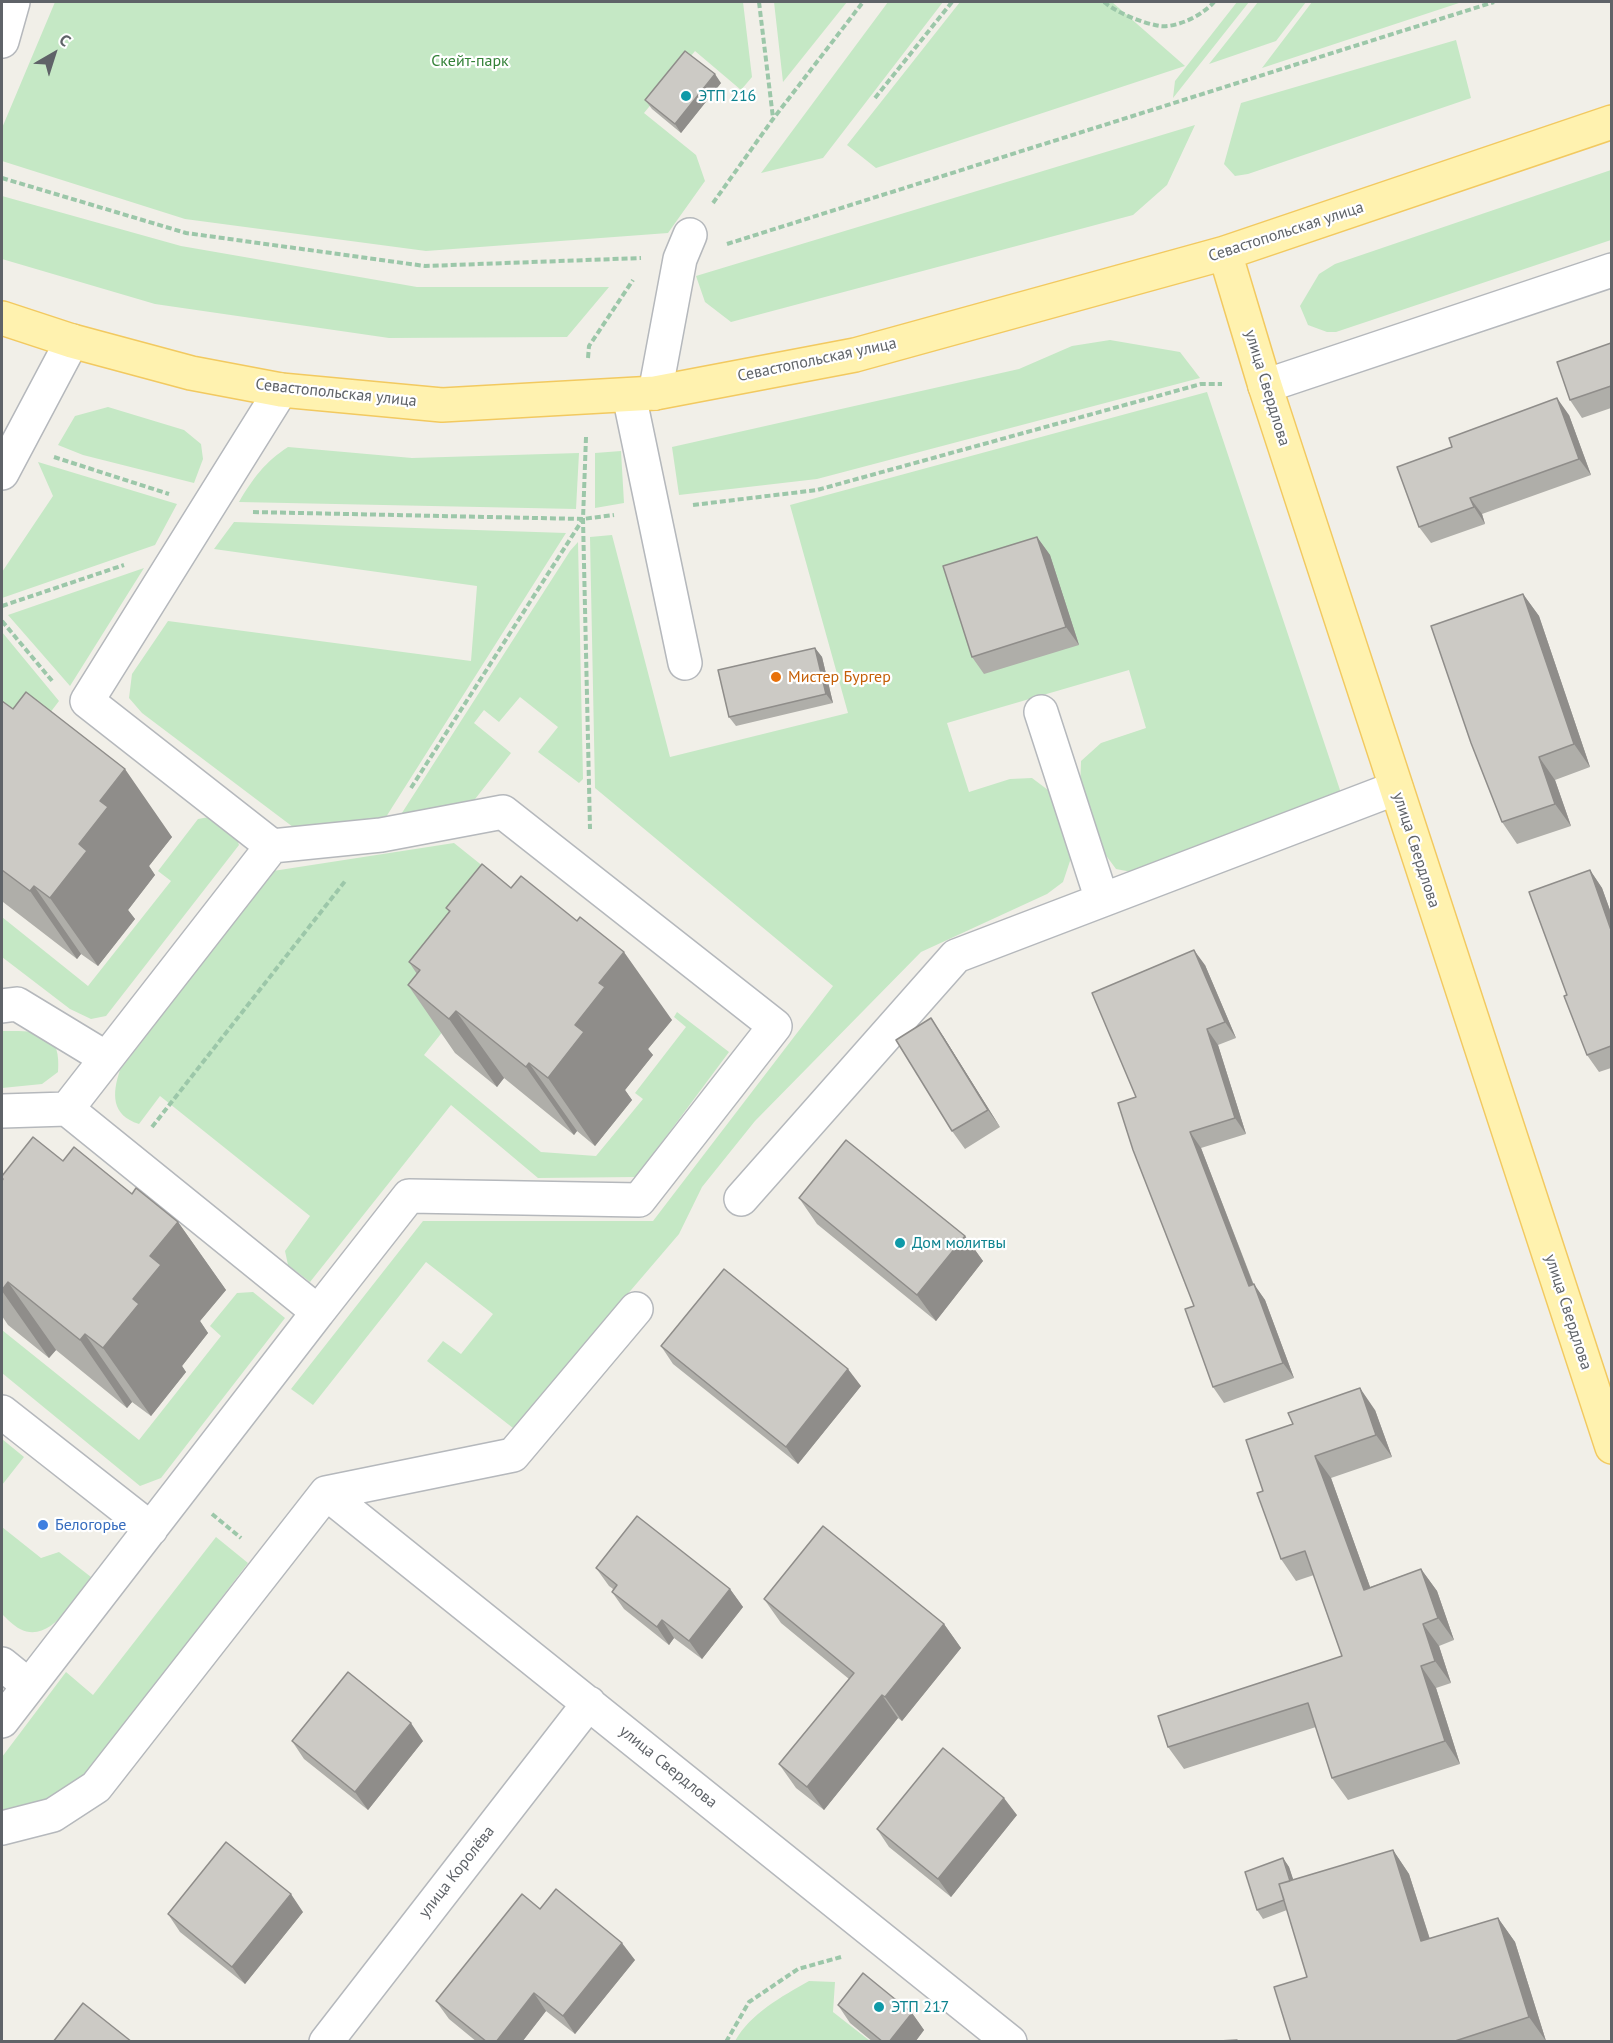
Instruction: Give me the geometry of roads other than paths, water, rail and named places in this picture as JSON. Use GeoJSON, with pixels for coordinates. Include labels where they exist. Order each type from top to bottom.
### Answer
{"type":"FeatureCollection","features":[{"type":"Feature","properties":{"kind":"main road","name":"Севастопольская улица"},"geometry":{"type":"LineString","coordinates":[[2,318],[191,373],[281,390],[442,405],[642,394],[855,355],[1225,253],[1611,122]]}},
{"type":"Feature","properties":{"kind":"main road","name":"улица Свердлова"},"geometry":{"type":"LineString","coordinates":[[1225,253],[1265,386],[1611,1447]]}},
{"type":"Feature","properties":{"kind":"street"},"geometry":{"type":"LineString","coordinates":[[2,41],[13,2]]}},
{"type":"Feature","properties":{"kind":"street"},"geometry":{"type":"LineString","coordinates":[[685,247],[642,394],[685,663]]}},
{"type":"Feature","properties":{"kind":"street"},"geometry":{"type":"LineString","coordinates":[[1265,386],[1611,270]]}},
{"type":"Feature","properties":{"kind":"street"},"geometry":{"type":"LineString","coordinates":[[2,473],[72,340]]}},
{"type":"Feature","properties":{"kind":"street"},"geometry":{"type":"LineString","coordinates":[[2,1721],[409,1196],[639,1200],[775,1026],[503,812],[381,835],[272,846],[87,701],[281,390]]}},
{"type":"Feature","properties":{"kind":"street"},"geometry":{"type":"LineString","coordinates":[[1041,712],[1102,900]]}},
{"type":"Feature","properties":{"kind":"street"},"geometry":{"type":"LineString","coordinates":[[741,1199],[956,956],[1396,788]]}},
{"type":"Feature","properties":{"kind":"street"},"geometry":{"type":"LineString","coordinates":[[67,1109],[272,846]]}},
{"type":"Feature","properties":{"kind":"street"},"geometry":{"type":"LineString","coordinates":[[2,1006],[17,1004],[106,1058]]}},
{"type":"Feature","properties":{"kind":"street"},"geometry":{"type":"LineString","coordinates":[[2,1111],[67,1109],[318,1312]]}},
{"type":"Feature","properties":{"kind":"street"},"geometry":{"type":"LineString","coordinates":[[2,1828],[53,1815],[96,1787],[326,1493],[513,1455],[636,1309]]}},
{"type":"Feature","properties":{"kind":"street"},"geometry":{"type":"LineString","coordinates":[[2,1412],[151,1529]]}},
{"type":"Feature","properties":{"kind":"street","name":"улица Свердлова"},"geometry":{"type":"LineString","coordinates":[[326,1493],[1010,2042]]}},
{"type":"Feature","properties":{"kind":"street"},"geometry":{"type":"LineString","coordinates":[[2,1664],[28,1685]]}},
{"type":"Feature","properties":{"kind":"street","name":"улица Королёва"},"geometry":{"type":"LineString","coordinates":[[326,2042],[588,1703]]}},
{"type":"Feature","properties":{"kind":"place","name":"ЭТП 216"},"geometry":{"type":"Point","coordinates":[686,96]}},
{"type":"Feature","properties":{"kind":"place","name":"Мистер Бургер"},"geometry":{"type":"Point","coordinates":[776,677]}},
{"type":"Feature","properties":{"kind":"place","name":"Дом молитвы"},"geometry":{"type":"Point","coordinates":[900,1243]}},
{"type":"Feature","properties":{"kind":"place","name":"Белогорье"},"geometry":{"type":"Point","coordinates":[43,1525]}},
{"type":"Feature","properties":{"kind":"place","name":"ЭТП 217"},"geometry":{"type":"Point","coordinates":[879,2007]}},
{"type":"Feature","properties":{"kind":"park label","name":"Скейт-парк"},"geometry":{"type":"Point","coordinates":[470,61]}}]}
